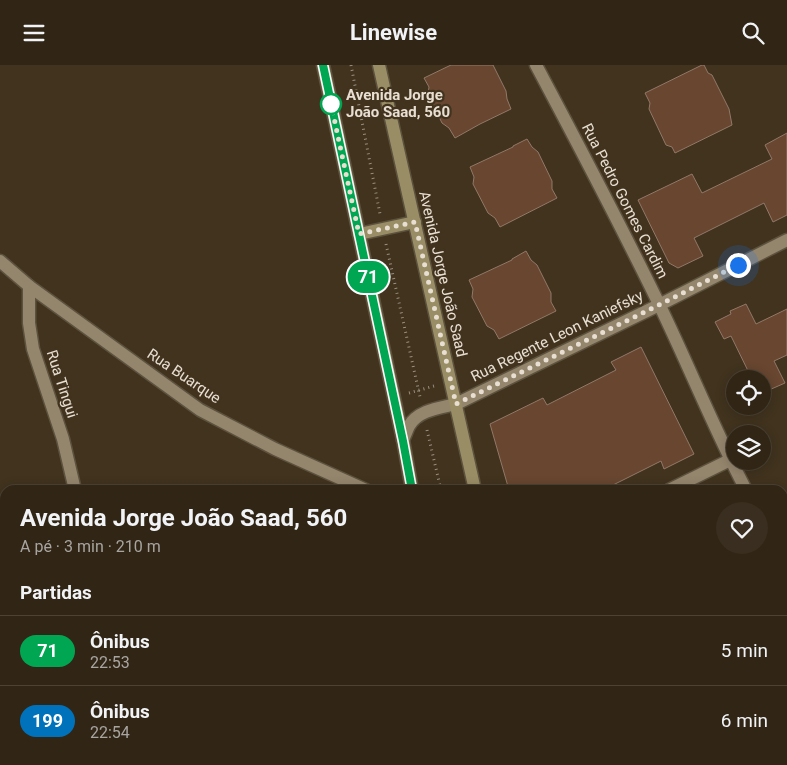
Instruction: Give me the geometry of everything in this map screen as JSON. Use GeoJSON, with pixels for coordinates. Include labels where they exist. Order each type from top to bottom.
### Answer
{"type":"FeatureCollection","features":[{"type":"Feature","properties":{"kind":"main road"},"geometry":{"type":"LineString","coordinates":[[323,65],[411,485]]}},
{"type":"Feature","properties":{"kind":"main road","name":"Avenida Jorge João Saad"},"geometry":{"type":"LineString","coordinates":[[379,65],[474,485]]}},
{"type":"Feature","properties":{"kind":"main road"},"geometry":{"type":"LineString","coordinates":[[359,234],[415,222]]}},
{"type":"Feature","properties":{"kind":"street","name":"Rua Pedro Gomes Cardim"},"geometry":{"type":"LineString","coordinates":[[536,65],[600,186],[659,305],[726,451]]}},
{"type":"Feature","properties":{"kind":"street","name":"Rua Regente Leon Kaniefsky"},"geometry":{"type":"LineString","coordinates":[[403,441],[409,425],[414,419],[424,413],[456,404],[787,240]]}},
{"type":"Feature","properties":{"kind":"street","name":"Rua Buarque"},"geometry":{"type":"LineString","coordinates":[[0,261],[29,286],[200,410],[275,449],[355,485]]}},
{"type":"Feature","properties":{"kind":"street","name":"Rua Tingui"},"geometry":{"type":"LineString","coordinates":[[29,286],[29,323],[33,349],[63,439],[74,485]]}},
{"type":"Feature","properties":{"kind":"street"},"geometry":{"type":"LineString","coordinates":[[679,485],[726,462]]}},
{"type":"Feature","properties":{"kind":"street","name":"Rua Pedro Gomes Cardim"},"geometry":{"type":"LineString","coordinates":[[735,470],[743,485]]}},
{"type":"Feature","properties":{"kind":"path"},"geometry":{"type":"LineString","coordinates":[[351,65],[383,229],[440,485]]}},
{"type":"Feature","properties":{"kind":"path"},"geometry":{"type":"LineString","coordinates":[[393,396],[451,382]]}},
{"type":"Feature","properties":{"kind":"building"},"geometry":{"type":"Polygon","coordinates":[[[451,65],[493,65],[506,91],[511,109],[455,138],[449,128],[442,123],[428,94],[429,87],[424,78],[451,65]]]}},
{"type":"Feature","properties":{"kind":"building"},"geometry":{"type":"Polygon","coordinates":[[[702,65],[712,75],[729,109],[732,125],[675,153],[672,147],[666,145],[649,109],[650,103],[645,93],[702,65]]]}},
{"type":"Feature","properties":{"kind":"building"},"geometry":{"type":"Polygon","coordinates":[[[787,133],[787,215],[773,222],[764,203],[694,238],[703,256],[678,268],[669,263],[638,200],[692,174],[702,193],[772,159],[765,145],[787,133]]]}},
{"type":"Feature","properties":{"kind":"building"},"geometry":{"type":"Polygon","coordinates":[[[527,139],[538,152],[552,181],[552,189],[557,198],[500,227],[495,218],[488,213],[473,184],[474,177],[470,167],[527,139]]]}},
{"type":"Feature","properties":{"kind":"building"},"geometry":{"type":"Polygon","coordinates":[[[526,251],[531,260],[537,265],[551,293],[551,302],[556,311],[499,339],[494,330],[487,326],[472,297],[473,289],[469,280],[512,260],[526,251]]]}},
{"type":"Feature","properties":{"kind":"building"},"geometry":{"type":"Polygon","coordinates":[[[746,304],[756,324],[787,309],[787,355],[774,361],[785,383],[771,389],[771,370],[748,370],[731,336],[724,339],[715,322],[731,314],[730,311],[746,304]]]}},
{"type":"Feature","properties":{"kind":"building"},"geometry":{"type":"Polygon","coordinates":[[[641,347],[694,454],[664,469],[661,461],[613,485],[508,485],[490,424],[543,398],[547,405],[616,370],[611,362],[641,347]]]}},
{"type":"Feature","properties":{"kind":"bus line","name":"71"},"geometry":{"type":"LineString","coordinates":[[323,65],[411,485]]}},
{"type":"Feature","properties":{"kind":"place","name":"Avenida Jorge João Saad, 560"},"geometry":{"type":"Point","coordinates":[331,104]}},
{"type":"Feature","properties":{"kind":"route"},"geometry":{"type":"LineString","coordinates":[[331,104],[359,234],[415,222],[456,404],[738,265]]}}]}
